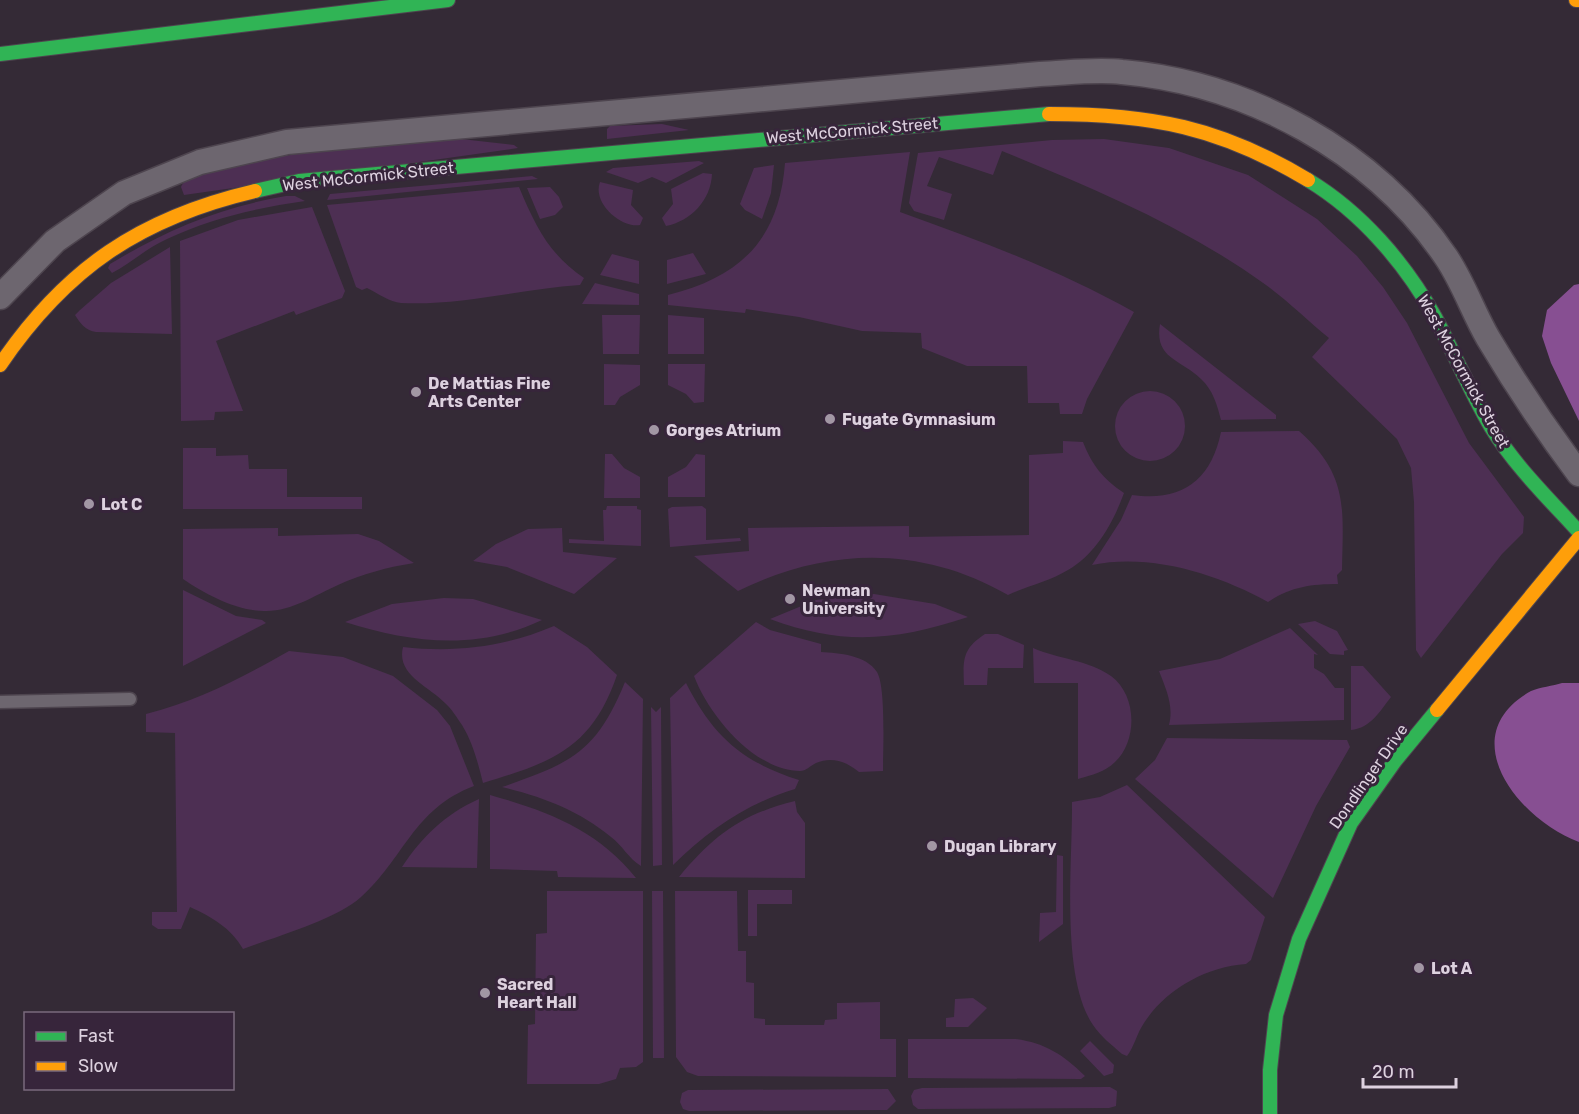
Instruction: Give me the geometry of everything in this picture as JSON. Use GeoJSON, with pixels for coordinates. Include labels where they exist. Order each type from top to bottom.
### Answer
{"type":"FeatureCollection","features":[{"type":"Feature","properties":{"kind":"main road"},"geometry":{"type":"LineString","coordinates":[[0,54],[448,0]]}},
{"type":"Feature","properties":{"kind":"main road","name":"West McCormick Street"},"geometry":{"type":"LineString","coordinates":[[0,365],[27,325],[67,283],[119,243],[176,214],[299,181],[1037,114],[1105,115],[1164,121],[1221,136],[1271,160],[1329,195],[1379,238],[1424,297],[1504,446],[1579,532]]}},
{"type":"Feature","properties":{"kind":"main road","name":"Dondlinger Drive"},"geometry":{"type":"LineString","coordinates":[[1270,1114],[1270,1070],[1276,1015],[1299,939],[1351,823],[1395,761],[1579,538]]}},
{"type":"Feature","properties":{"kind":"street"},"geometry":{"type":"LineString","coordinates":[[0,297],[56,241],[124,193],[200,162],[286,142],[1040,74],[1121,72],[1206,86],[1281,115],[1342,152],[1398,200],[1446,258],[1499,356],[1536,415],[1579,474]]}},
{"type":"Feature","properties":{"kind":"lane"},"geometry":{"type":"LineString","coordinates":[[0,702],[130,699]]}},
{"type":"Feature","properties":{"kind":"shaded area"},"geometry":{"type":"Polygon","coordinates":[[[662,124],[689,130],[607,139],[607,129],[610,126],[662,124]]]}},
{"type":"Feature","properties":{"kind":"shaded area"},"geometry":{"type":"Polygon","coordinates":[[[461,139],[514,145],[518,148],[184,195],[181,187],[194,176],[223,167],[264,159],[358,147],[461,139]]]}},
{"type":"Feature","properties":{"kind":"shaded area"},"geometry":{"type":"Polygon","coordinates":[[[1104,139],[1169,148],[1248,175],[1317,219],[1357,256],[1383,287],[1407,323],[1469,443],[1524,517],[1523,533],[1502,554],[1421,658],[1416,650],[1414,502],[1411,468],[1397,439],[1312,357],[1329,338],[1266,285],[1204,245],[1104,194],[1002,151],[993,175],[939,157],[927,186],[952,194],[944,220],[914,211],[909,203],[918,153],[1052,140],[1104,139]]]}},
{"type":"Feature","properties":{"kind":"shaded area"},"geometry":{"type":"Polygon","coordinates":[[[910,152],[900,212],[990,245],[1077,283],[1134,312],[1087,399],[1082,414],[1060,414],[1059,403],[1028,403],[1027,366],[967,366],[922,348],[921,333],[862,331],[799,317],[746,309],[745,313],[668,305],[668,295],[716,278],[735,266],[751,251],[764,234],[774,214],[785,163],[910,152]]]}},
{"type":"Feature","properties":{"kind":"shaded area"},"geometry":{"type":"Polygon","coordinates":[[[699,161],[704,163],[666,183],[652,177],[638,183],[606,172],[613,168],[699,161]]]}},
{"type":"Feature","properties":{"kind":"shaded area"},"geometry":{"type":"Polygon","coordinates":[[[774,165],[771,193],[762,219],[745,210],[740,204],[754,168],[774,165]]]}},
{"type":"Feature","properties":{"kind":"shaded area"},"geometry":{"type":"Polygon","coordinates":[[[703,173],[712,174],[704,201],[684,219],[666,226],[662,218],[673,204],[671,189],[703,173]]]}},
{"type":"Feature","properties":{"kind":"shaded area"},"geometry":{"type":"Polygon","coordinates":[[[532,176],[538,179],[327,200],[330,194],[532,176]]]}},
{"type":"Feature","properties":{"kind":"shaded area"},"geometry":{"type":"Polygon","coordinates":[[[600,182],[633,190],[631,205],[643,218],[640,225],[624,222],[610,212],[600,198],[600,182]]]}},
{"type":"Feature","properties":{"kind":"shaded area"},"geometry":{"type":"Polygon","coordinates":[[[519,187],[544,238],[561,259],[584,278],[580,285],[445,302],[401,303],[392,301],[367,288],[362,290],[356,287],[327,205],[519,187]]]}},
{"type":"Feature","properties":{"kind":"shaded area"},"geometry":{"type":"Polygon","coordinates":[[[550,187],[559,197],[563,207],[555,215],[540,219],[527,188],[550,187]]]}},
{"type":"Feature","properties":{"kind":"shaded area"},"geometry":{"type":"Polygon","coordinates":[[[295,196],[305,201],[269,207],[200,225],[160,243],[112,273],[108,268],[110,264],[152,240],[194,221],[238,207],[295,196]]]}},
{"type":"Feature","properties":{"kind":"shaded area"},"geometry":{"type":"Polygon","coordinates":[[[312,207],[345,291],[342,298],[296,315],[294,311],[216,341],[243,411],[215,412],[214,420],[181,421],[180,241],[238,220],[312,207]]]}},
{"type":"Feature","properties":{"kind":"shaded area"},"geometry":{"type":"Polygon","coordinates":[[[170,247],[172,334],[96,332],[81,324],[75,315],[111,283],[170,247]]]}},
{"type":"Feature","properties":{"kind":"shaded area"},"geometry":{"type":"Polygon","coordinates":[[[693,253],[706,274],[667,284],[667,260],[693,253]]]}},
{"type":"Feature","properties":{"kind":"shaded area"},"geometry":{"type":"Polygon","coordinates":[[[612,254],[639,261],[639,284],[600,275],[612,254]]]}},
{"type":"Feature","properties":{"kind":"shaded area"},"geometry":{"type":"Polygon","coordinates":[[[595,283],[639,294],[639,305],[582,304],[595,283]]]}},
{"type":"Feature","properties":{"kind":"shaded area"},"geometry":{"type":"Polygon","coordinates":[[[1579,284],[1579,421],[1551,363],[1542,336],[1547,310],[1574,285],[1579,284]]]}},
{"type":"Feature","properties":{"kind":"shaded area"},"geometry":{"type":"Polygon","coordinates":[[[602,315],[640,315],[639,354],[603,354],[602,315]]]}},
{"type":"Feature","properties":{"kind":"shaded area"},"geometry":{"type":"Polygon","coordinates":[[[668,315],[704,318],[704,354],[668,354],[668,315]]]}},
{"type":"Feature","properties":{"kind":"shaded area"},"geometry":{"type":"Polygon","coordinates":[[[1160,324],[1276,415],[1276,419],[1221,420],[1214,398],[1205,383],[1165,352],[1159,336],[1160,324]]]}},
{"type":"Feature","properties":{"kind":"shaded area"},"geometry":{"type":"Polygon","coordinates":[[[604,364],[640,365],[640,385],[620,397],[615,405],[604,405],[604,364]]]}},
{"type":"Feature","properties":{"kind":"shaded area"},"geometry":{"type":"Polygon","coordinates":[[[668,364],[705,364],[704,402],[694,403],[686,394],[668,385],[668,364]]]}},
{"type":"Feature","properties":{"kind":"shaded area"},"geometry":{"type":"Polygon","coordinates":[[[1150,391],[1169,397],[1179,407],[1185,426],[1179,445],[1169,455],[1150,461],[1131,455],[1121,445],[1115,426],[1121,407],[1131,397],[1150,391]]]}},
{"type":"Feature","properties":{"kind":"shaded area"},"geometry":{"type":"Polygon","coordinates":[[[1299,431],[1327,463],[1340,494],[1343,529],[1342,570],[1337,575],[1338,584],[1301,587],[1268,602],[1227,583],[1183,568],[1137,562],[1092,565],[1121,520],[1132,495],[1165,495],[1191,484],[1210,464],[1221,432],[1299,431]]]}},
{"type":"Feature","properties":{"kind":"shaded area"},"geometry":{"type":"Polygon","coordinates":[[[1063,441],[1083,442],[1099,471],[1124,493],[1102,537],[1078,563],[1061,574],[1008,595],[975,579],[942,567],[908,560],[874,558],[840,560],[806,566],[772,576],[738,591],[694,556],[749,551],[748,528],[909,526],[909,537],[1029,535],[1029,455],[1063,453],[1063,441]]]}},
{"type":"Feature","properties":{"kind":"shaded area"},"geometry":{"type":"Polygon","coordinates":[[[183,448],[216,448],[216,456],[248,455],[249,469],[287,469],[287,497],[362,497],[362,509],[183,509],[183,448]]]}},
{"type":"Feature","properties":{"kind":"shaded area"},"geometry":{"type":"Polygon","coordinates":[[[605,454],[612,454],[624,468],[640,477],[640,498],[604,498],[605,454]]]}},
{"type":"Feature","properties":{"kind":"shaded area"},"geometry":{"type":"Polygon","coordinates":[[[696,454],[705,455],[705,497],[668,497],[668,477],[686,467],[696,454]]]}},
{"type":"Feature","properties":{"kind":"shaded area"},"geometry":{"type":"Polygon","coordinates":[[[607,506],[637,506],[637,509],[641,510],[641,546],[569,543],[569,539],[604,541],[603,510],[606,510],[607,506]]]}},
{"type":"Feature","properties":{"kind":"shaded area"},"geometry":{"type":"Polygon","coordinates":[[[702,506],[706,509],[706,540],[740,538],[741,541],[670,547],[668,509],[702,506]]]}},
{"type":"Feature","properties":{"kind":"shaded area"},"geometry":{"type":"Polygon","coordinates":[[[278,528],[278,536],[358,534],[379,541],[414,563],[366,574],[293,606],[274,611],[254,610],[232,605],[211,596],[183,579],[183,529],[278,528]]]}},
{"type":"Feature","properties":{"kind":"shaded area"},"geometry":{"type":"Polygon","coordinates":[[[562,528],[563,552],[617,558],[574,594],[507,567],[473,561],[496,544],[528,529],[562,528]]]}},
{"type":"Feature","properties":{"kind":"shaded area"},"geometry":{"type":"Polygon","coordinates":[[[183,590],[236,616],[262,620],[266,623],[183,666],[183,590]]]}},
{"type":"Feature","properties":{"kind":"shaded area"},"geometry":{"type":"Polygon","coordinates":[[[874,594],[935,604],[968,617],[917,631],[869,637],[845,637],[821,633],[770,619],[816,600],[874,594]]]}},
{"type":"Feature","properties":{"kind":"shaded area"},"geometry":{"type":"Polygon","coordinates":[[[444,598],[473,599],[542,620],[518,630],[469,640],[419,639],[345,622],[392,604],[444,598]]]}},
{"type":"Feature","properties":{"kind":"shaded area"},"geometry":{"type":"Polygon","coordinates":[[[1315,621],[1337,631],[1348,650],[1344,651],[1344,655],[1330,654],[1298,624],[1315,621]]]}},
{"type":"Feature","properties":{"kind":"shaded area"},"geometry":{"type":"Polygon","coordinates":[[[756,622],[770,630],[821,644],[821,652],[852,656],[872,666],[877,672],[882,691],[883,771],[859,772],[849,765],[833,760],[816,763],[802,771],[783,768],[750,751],[722,723],[710,707],[694,676],[756,622]]]}},
{"type":"Feature","properties":{"kind":"shaded area"},"geometry":{"type":"Polygon","coordinates":[[[554,626],[587,647],[617,675],[607,700],[582,736],[567,748],[530,768],[483,783],[472,746],[462,725],[448,705],[409,673],[402,657],[403,647],[461,649],[480,647],[517,639],[554,626]]]}},
{"type":"Feature","properties":{"kind":"shaded area"},"geometry":{"type":"Polygon","coordinates":[[[1290,628],[1318,655],[1314,654],[1314,668],[1324,674],[1335,688],[1344,688],[1344,720],[1169,725],[1170,704],[1159,671],[1220,659],[1290,628]]]}},
{"type":"Feature","properties":{"kind":"shaded area"},"geometry":{"type":"Polygon","coordinates":[[[985,634],[998,634],[1024,645],[1023,668],[988,668],[987,685],[964,685],[964,662],[968,650],[977,639],[985,634]]]}},
{"type":"Feature","properties":{"kind":"shaded area"},"geometry":{"type":"Polygon","coordinates":[[[1033,648],[1093,666],[1120,684],[1130,706],[1131,730],[1122,753],[1107,768],[1078,779],[1078,683],[1034,683],[1033,648]]]}},
{"type":"Feature","properties":{"kind":"shaded area"},"geometry":{"type":"Polygon","coordinates":[[[289,651],[343,657],[393,676],[437,710],[450,726],[474,786],[453,796],[423,821],[376,882],[361,897],[322,920],[243,949],[233,935],[220,924],[190,907],[181,929],[158,929],[152,925],[152,912],[177,912],[175,733],[146,732],[146,714],[203,695],[289,651]]]}},
{"type":"Feature","properties":{"kind":"shaded area"},"geometry":{"type":"Polygon","coordinates":[[[1351,666],[1363,666],[1391,697],[1370,722],[1351,730],[1351,666]]]}},
{"type":"Feature","properties":{"kind":"shaded area"},"geometry":{"type":"Polygon","coordinates":[[[625,682],[643,699],[641,866],[615,840],[586,819],[546,800],[502,787],[564,762],[578,752],[592,740],[603,725],[625,682]]]}},
{"type":"Feature","properties":{"kind":"shaded area"},"geometry":{"type":"Polygon","coordinates":[[[686,683],[707,718],[731,745],[761,765],[799,780],[795,789],[760,802],[729,820],[700,840],[673,865],[670,698],[686,683]]]}},
{"type":"Feature","properties":{"kind":"shaded area"},"geometry":{"type":"Polygon","coordinates":[[[1562,683],[1579,683],[1579,842],[1556,831],[1516,796],[1502,775],[1495,753],[1496,730],[1508,710],[1531,691],[1562,683]]]}},
{"type":"Feature","properties":{"kind":"shaded area"},"geometry":{"type":"Polygon","coordinates":[[[651,707],[656,712],[661,707],[662,865],[653,866],[651,707]]]}},
{"type":"Feature","properties":{"kind":"shaded area"},"geometry":{"type":"Polygon","coordinates":[[[1167,738],[1347,740],[1350,747],[1316,806],[1273,898],[1135,779],[1155,760],[1167,738]]]}},
{"type":"Feature","properties":{"kind":"shaded area"},"geometry":{"type":"Polygon","coordinates":[[[1127,785],[1265,917],[1251,960],[1246,964],[1202,975],[1175,990],[1144,1023],[1127,1056],[1107,1041],[1093,1025],[1083,1005],[1072,952],[1070,891],[1072,802],[1100,797],[1127,785]]]}},
{"type":"Feature","properties":{"kind":"shaded area"},"geometry":{"type":"Polygon","coordinates":[[[490,795],[532,808],[570,824],[605,847],[636,878],[558,877],[557,871],[490,869],[490,795]]]}},
{"type":"Feature","properties":{"kind":"shaded area"},"geometry":{"type":"Polygon","coordinates":[[[479,799],[477,868],[402,867],[435,827],[455,812],[479,799]]]}},
{"type":"Feature","properties":{"kind":"shaded area"},"geometry":{"type":"Polygon","coordinates":[[[795,801],[797,812],[805,823],[805,878],[679,877],[704,849],[730,828],[759,812],[795,801]]]}},
{"type":"Feature","properties":{"kind":"shaded area"},"geometry":{"type":"Polygon","coordinates":[[[1057,855],[1063,856],[1063,924],[1039,942],[1040,913],[1056,912],[1057,855]]]}},
{"type":"Feature","properties":{"kind":"shaded area"},"geometry":{"type":"Polygon","coordinates":[[[748,890],[792,890],[792,904],[757,904],[757,936],[748,936],[748,890]]]}},
{"type":"Feature","properties":{"kind":"shaded area"},"geometry":{"type":"Polygon","coordinates":[[[547,891],[643,891],[643,1062],[636,1067],[620,1068],[616,1079],[599,1084],[527,1084],[528,1025],[535,1024],[536,934],[547,933],[547,891]]]}},
{"type":"Feature","properties":{"kind":"shaded area"},"geometry":{"type":"Polygon","coordinates":[[[652,891],[663,891],[664,1058],[653,1058],[652,891]]]}},
{"type":"Feature","properties":{"kind":"shaded area"},"geometry":{"type":"Polygon","coordinates":[[[675,891],[737,891],[738,951],[746,951],[746,982],[754,983],[754,1018],[765,1019],[765,1025],[824,1025],[825,1020],[837,1019],[837,1003],[880,1002],[880,1039],[896,1039],[896,1077],[698,1076],[687,1072],[676,1057],[675,891]]]}},
{"type":"Feature","properties":{"kind":"shaded area"},"geometry":{"type":"Polygon","coordinates":[[[973,998],[987,1008],[968,1027],[946,1027],[946,1018],[954,1017],[955,999],[973,998]]]}},
{"type":"Feature","properties":{"kind":"shaded area"},"geometry":{"type":"Polygon","coordinates":[[[908,1039],[1016,1039],[1026,1041],[1054,1051],[1085,1076],[1081,1079],[908,1078],[908,1039]]]}},
{"type":"Feature","properties":{"kind":"shaded area"},"geometry":{"type":"Polygon","coordinates":[[[1090,1041],[1114,1065],[1113,1073],[1104,1076],[1080,1051],[1090,1041]]]}},
{"type":"Feature","properties":{"kind":"shaded area"},"geometry":{"type":"Polygon","coordinates":[[[1110,1087],[1117,1091],[1116,1106],[1109,1108],[918,1109],[913,1105],[911,1096],[914,1090],[922,1088],[1110,1087]]]}},
{"type":"Feature","properties":{"kind":"shaded area"},"geometry":{"type":"Polygon","coordinates":[[[888,1089],[896,1101],[887,1110],[689,1111],[683,1109],[680,1102],[682,1093],[688,1090],[888,1089]]]}},
{"type":"Feature","properties":{"kind":"traffic: fast"},"geometry":{"type":"LineString","coordinates":[[0,54],[448,0]]}},
{"type":"Feature","properties":{"kind":"traffic: fast"},"geometry":{"type":"LineString","coordinates":[[255,191],[299,181],[1049,114]]}},
{"type":"Feature","properties":{"kind":"traffic: fast"},"geometry":{"type":"LineString","coordinates":[[1308,180],[1346,207],[1396,258],[1435,317],[1476,400],[1500,441],[1532,481],[1579,532]]}},
{"type":"Feature","properties":{"kind":"traffic: fast"},"geometry":{"type":"LineString","coordinates":[[1270,1114],[1270,1070],[1276,1015],[1299,939],[1351,823],[1395,761],[1437,710]]}},
{"type":"Feature","properties":{"kind":"traffic: slow"},"geometry":{"type":"LineString","coordinates":[[1049,114],[1120,117],[1184,127],[1245,147],[1308,180]]}},
{"type":"Feature","properties":{"kind":"traffic: slow"},"geometry":{"type":"LineString","coordinates":[[0,365],[25,331],[52,301],[79,274],[109,252],[141,232],[176,216],[214,202],[255,191]]}},
{"type":"Feature","properties":{"kind":"traffic: slow"},"geometry":{"type":"LineString","coordinates":[[1437,710],[1579,538]]}},
{"type":"Feature","properties":{"kind":"place","name":"De Mattias Fine Arts Center"},"geometry":{"type":"Point","coordinates":[416,392]}},
{"type":"Feature","properties":{"kind":"place","name":"Fugate Gymnasium"},"geometry":{"type":"Point","coordinates":[830,419]}},
{"type":"Feature","properties":{"kind":"place","name":"Gorges Atrium"},"geometry":{"type":"Point","coordinates":[654,430]}},
{"type":"Feature","properties":{"kind":"place","name":"Lot C"},"geometry":{"type":"Point","coordinates":[89,504]}},
{"type":"Feature","properties":{"kind":"place","name":"Newman University"},"geometry":{"type":"Point","coordinates":[790,599]}},
{"type":"Feature","properties":{"kind":"place","name":"Dugan Library"},"geometry":{"type":"Point","coordinates":[932,846]}},
{"type":"Feature","properties":{"kind":"place","name":"Lot A"},"geometry":{"type":"Point","coordinates":[1419,968]}},
{"type":"Feature","properties":{"kind":"place","name":"Sacred Heart Hall"},"geometry":{"type":"Point","coordinates":[485,993]}}]}
